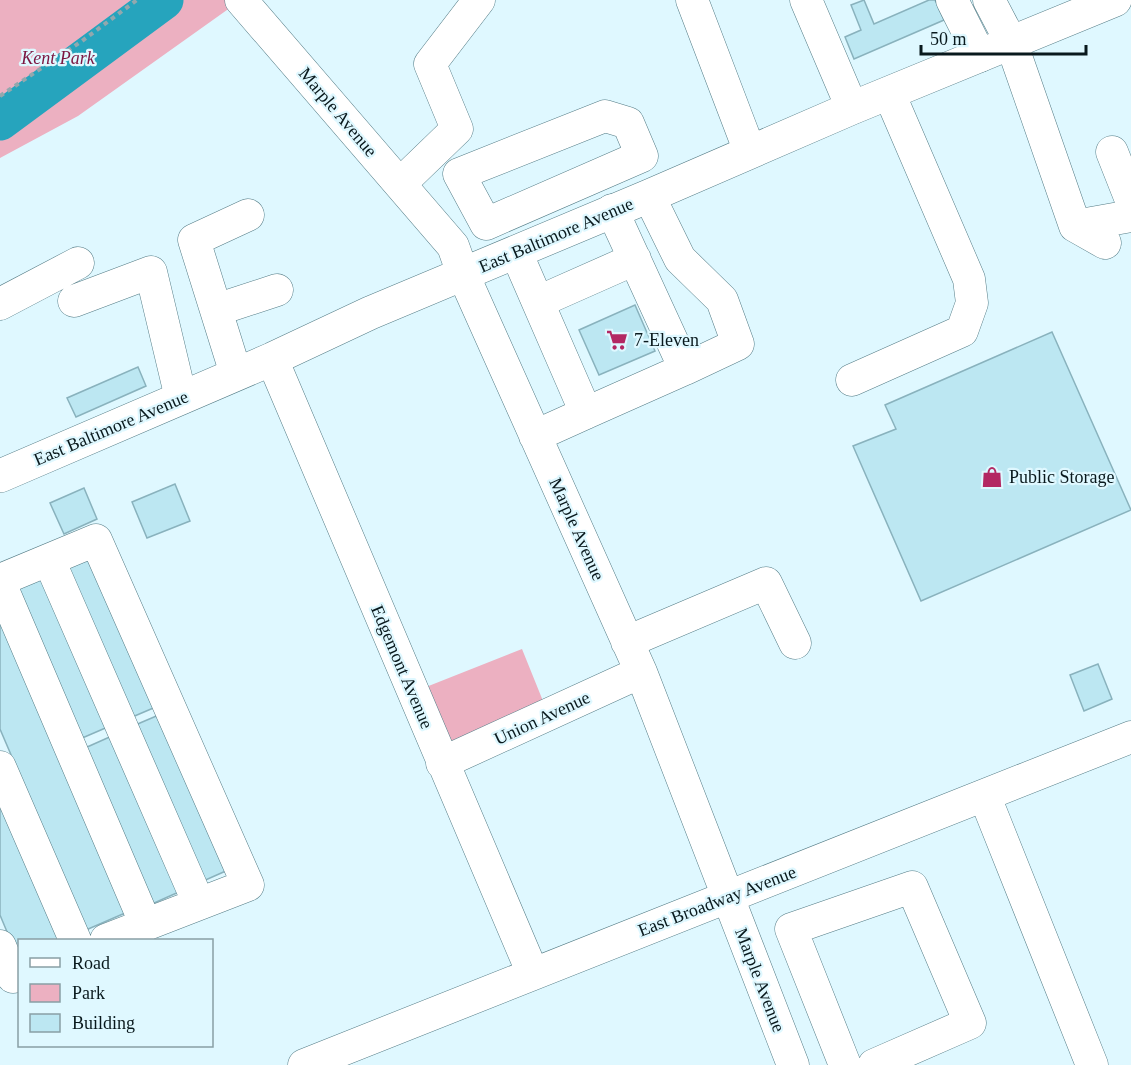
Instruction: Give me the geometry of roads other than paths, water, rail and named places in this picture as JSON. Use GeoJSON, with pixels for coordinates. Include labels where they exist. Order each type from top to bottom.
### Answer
{"type":"FeatureCollection","features":[{"type":"Feature","properties":{"kind":"main road","name":"East Baltimore Avenue"},"geometry":{"type":"LineString","coordinates":[[0,476],[236,375],[370,313],[852,108],[1115,0]]}},
{"type":"Feature","properties":{"kind":"street","name":"Marple Avenue"},"geometry":{"type":"LineString","coordinates":[[241,0],[453,246],[463,274],[641,672],[793,1065]]}},
{"type":"Feature","properties":{"kind":"street"},"geometry":{"type":"LineString","coordinates":[[400,184],[457,129],[430,64],[479,0]]}},
{"type":"Feature","properties":{"kind":"street"},"geometry":{"type":"LineString","coordinates":[[806,0],[852,108]]}},
{"type":"Feature","properties":{"kind":"street"},"geometry":{"type":"LineString","coordinates":[[952,0],[980,56]]}},
{"type":"Feature","properties":{"kind":"street"},"geometry":{"type":"LineString","coordinates":[[989,0],[1011,42],[1076,226],[1105,243]]}},
{"type":"Feature","properties":{"kind":"street"},"geometry":{"type":"LineString","coordinates":[[699,2],[750,152]]}},
{"type":"Feature","properties":{"kind":"street"},"geometry":{"type":"LineString","coordinates":[[852,380],[962,331],[972,303],[969,279],[889,93]]}},
{"type":"Feature","properties":{"kind":"street"},"geometry":{"type":"LineString","coordinates":[[605,116],[628,123],[642,156],[486,224],[470,196],[459,174],[605,116]]}},
{"type":"Feature","properties":{"kind":"street"},"geometry":{"type":"LineString","coordinates":[[1112,152],[1131,200]]}},
{"type":"Feature","properties":{"kind":"street"},"geometry":{"type":"LineString","coordinates":[[422,210],[470,196]]}},
{"type":"Feature","properties":{"kind":"street"},"geometry":{"type":"LineString","coordinates":[[535,436],[738,344],[722,300],[680,259],[649,196]]}},
{"type":"Feature","properties":{"kind":"street"},"geometry":{"type":"LineString","coordinates":[[612,210],[685,369]]}},
{"type":"Feature","properties":{"kind":"street"},"geometry":{"type":"LineString","coordinates":[[236,375],[195,240],[248,215]]}},
{"type":"Feature","properties":{"kind":"street"},"geometry":{"type":"LineString","coordinates":[[1076,226],[1131,216]]}},
{"type":"Feature","properties":{"kind":"street"},"geometry":{"type":"LineString","coordinates":[[516,252],[586,412]]}},
{"type":"Feature","properties":{"kind":"street"},"geometry":{"type":"LineString","coordinates":[[538,302],[634,259]]}},
{"type":"Feature","properties":{"kind":"street"},"geometry":{"type":"LineString","coordinates":[[0,304],[78,263]]}},
{"type":"Feature","properties":{"kind":"street"},"geometry":{"type":"LineString","coordinates":[[74,301],[151,272],[181,398]]}},
{"type":"Feature","properties":{"kind":"street"},"geometry":{"type":"LineString","coordinates":[[216,310],[277,290]]}},
{"type":"Feature","properties":{"kind":"street","name":"Edgemont Avenue"},"geometry":{"type":"LineString","coordinates":[[272,359],[533,974]]}},
{"type":"Feature","properties":{"kind":"street"},"geometry":{"type":"LineString","coordinates":[[109,939],[146,925],[248,885],[96,540],[49,560],[1,586],[146,925]]}},
{"type":"Feature","properties":{"kind":"street"},"geometry":{"type":"LineString","coordinates":[[49,560],[199,904]]}},
{"type":"Feature","properties":{"kind":"street"},"geometry":{"type":"LineString","coordinates":[[627,642],[766,583],[795,643]]}},
{"type":"Feature","properties":{"kind":"street","name":"Union Avenue"},"geometry":{"type":"LineString","coordinates":[[442,763],[641,672]]}},
{"type":"Feature","properties":{"kind":"street","name":"East Broadway Avenue"},"geometry":{"type":"LineString","coordinates":[[304,1065],[727,896],[985,797],[1131,737]]}},
{"type":"Feature","properties":{"kind":"street"},"geometry":{"type":"LineString","coordinates":[[0,767],[75,939]]}},
{"type":"Feature","properties":{"kind":"street"},"geometry":{"type":"LineString","coordinates":[[985,797],[1092,1065]]}},
{"type":"Feature","properties":{"kind":"street"},"geometry":{"type":"LineString","coordinates":[[845,1065],[791,929],[912,887],[970,1023],[874,1065]]}},
{"type":"Feature","properties":{"kind":"street"},"geometry":{"type":"LineString","coordinates":[[0,946],[11,978]]}},
{"type":"Feature","properties":{"kind":"waterway"},"geometry":{"type":"LineString","coordinates":[[0,121],[164,0]]}},
{"type":"Feature","properties":{"kind":"place","name":"7-Eleven"},"geometry":{"type":"Point","coordinates":[617,340]}},
{"type":"Feature","properties":{"kind":"place","name":"Public Storage"},"geometry":{"type":"Point","coordinates":[992,477]}},
{"type":"Feature","properties":{"kind":"park label","name":"Kent Park"},"geometry":{"type":"Point","coordinates":[58,58]}}]}
